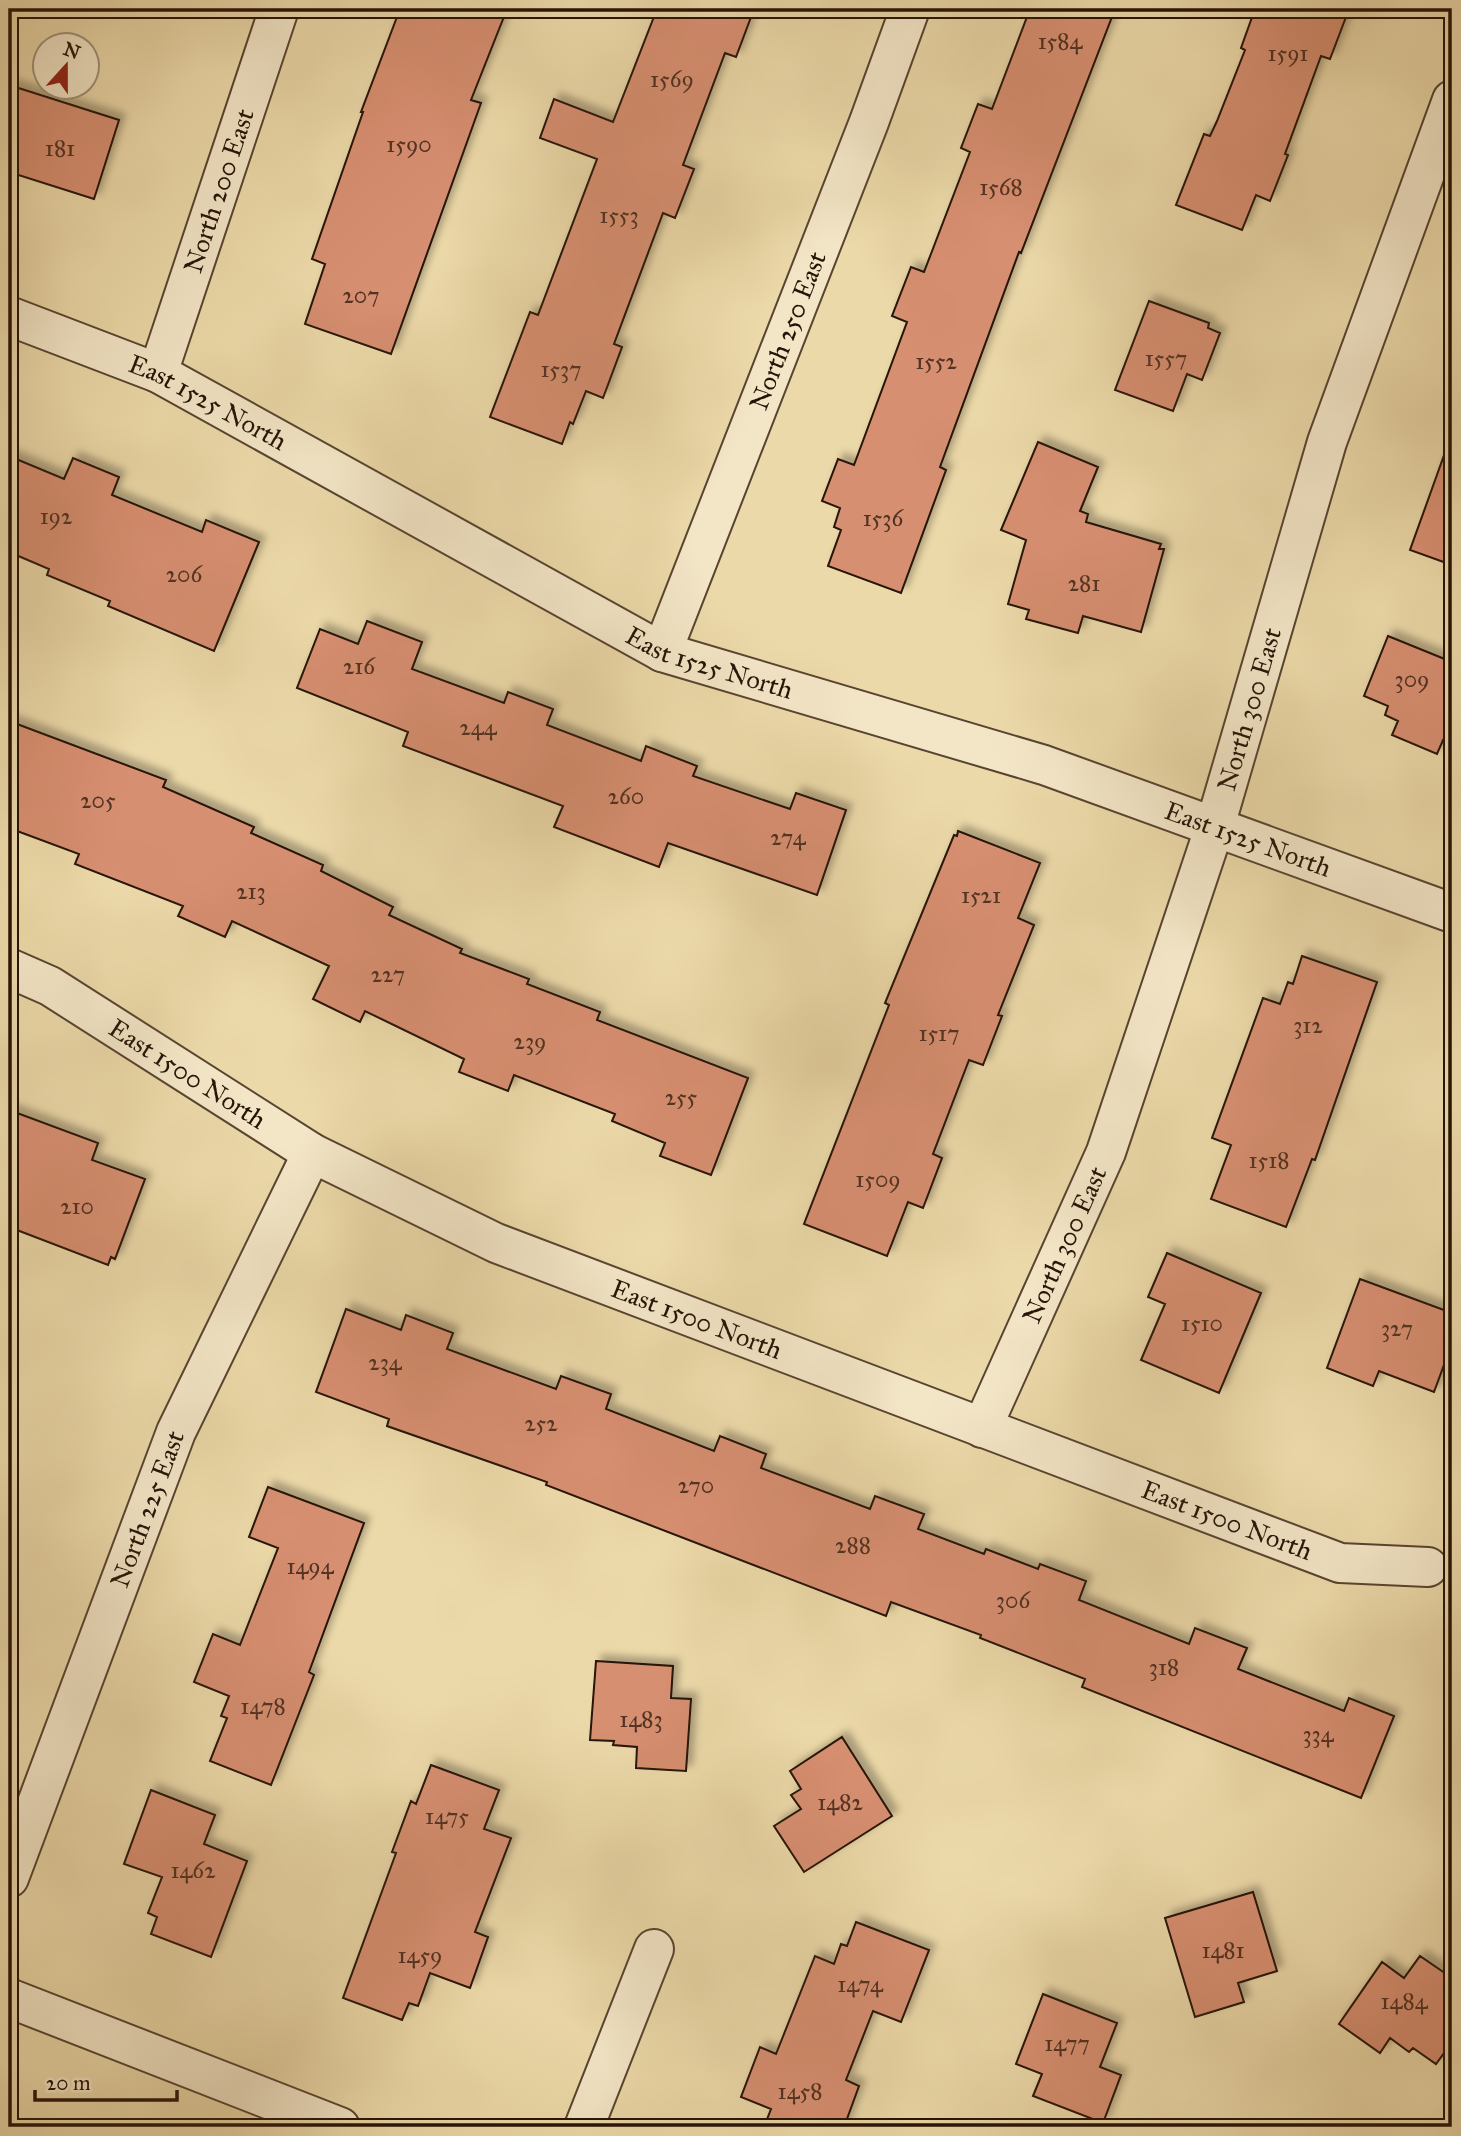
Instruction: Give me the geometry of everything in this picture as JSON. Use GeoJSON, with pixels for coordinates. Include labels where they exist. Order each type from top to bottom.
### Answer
{"type":"FeatureCollection","features":[{"type":"Feature","properties":{"kind":"street","name":"North 200 East"},"geometry":{"type":"LineString","coordinates":[[158,373],[279,9]]}},
{"type":"Feature","properties":{"kind":"street","name":"North 250 East"},"geometry":{"type":"LineString","coordinates":[[662,652],[864,135],[910,9]]}},
{"type":"Feature","properties":{"kind":"street","name":"North 300 East"},"geometry":{"type":"LineString","coordinates":[[982,1428],[1106,1152],[1215,826],[1327,442],[1452,100]]}},
{"type":"Feature","properties":{"kind":"street","name":"East 1525 North"},"geometry":{"type":"LineString","coordinates":[[9,316],[158,373],[662,652],[1044,765],[1452,913]]}},
{"type":"Feature","properties":{"kind":"street","name":"East 1500 North"},"geometry":{"type":"LineString","coordinates":[[9,968],[50,986],[312,1153],[496,1243],[1340,1563],[1428,1567]]}},
{"type":"Feature","properties":{"kind":"street","name":"North 225 East"},"geometry":{"type":"LineString","coordinates":[[9,1878],[176,1432],[312,1153]]}},
{"type":"Feature","properties":{"kind":"street"},"geometry":{"type":"LineString","coordinates":[[584,2127],[654,1949]]}},
{"type":"Feature","properties":{"kind":"street"},"geometry":{"type":"LineString","coordinates":[[9,1998],[341,2127]]}},
{"type":"Feature","properties":{"kind":"building"},"geometry":{"type":"Polygon","coordinates":[[[400,9],[507,9],[471,100],[481,103],[391,354],[305,324],[325,264],[312,259],[361,112],[400,9]]]}},
{"type":"Feature","properties":{"kind":"building"},"geometry":{"type":"Polygon","coordinates":[[[657,9],[754,9],[736,57],[725,53],[683,165],[694,169],[675,218],[663,213],[614,344],[622,347],[603,398],[586,391],[562,444],[490,417],[530,312],[538,315],[597,159],[540,138],[554,99],[613,122],[657,9]]]}},
{"type":"Feature","properties":{"kind":"building"},"geometry":{"type":"Polygon","coordinates":[[[1030,9],[1115,9],[1021,253],[1019,252],[940,467],[946,470],[901,593],[828,566],[841,530],[834,527],[840,508],[822,501],[838,459],[854,465],[907,322],[892,316],[911,267],[924,272],[970,152],[961,148],[978,104],[992,109],[1030,9]]]}},
{"type":"Feature","properties":{"kind":"building"},"geometry":{"type":"Polygon","coordinates":[[[1255,9],[1349,9],[1330,59],[1321,56],[1270,201],[1256,195],[1242,230],[1176,205],[1204,134],[1210,136],[1217,121],[1245,50],[1241,48],[1255,9]]]}},
{"type":"Feature","properties":{"kind":"building"},"geometry":{"type":"Polygon","coordinates":[[[9,85],[32,92],[32,102],[62,102],[119,120],[94,199],[9,172],[9,85]]]}},
{"type":"Feature","properties":{"kind":"building"},"geometry":{"type":"Polygon","coordinates":[[[1149,301],[1209,323],[1208,328],[1220,333],[1202,380],[1187,374],[1173,411],[1115,390],[1149,301]]]}},
{"type":"Feature","properties":{"kind":"building"},"geometry":{"type":"Polygon","coordinates":[[[1038,442],[1098,467],[1080,511],[1088,514],[1086,522],[1161,544],[1159,549],[1164,549],[1141,632],[1083,616],[1078,633],[1026,619],[1029,610],[1008,604],[1026,540],[1001,530],[1038,442]]]}},
{"type":"Feature","properties":{"kind":"building"},"geometry":{"type":"Polygon","coordinates":[[[1447,447],[1452,448],[1452,565],[1410,550],[1447,447]]]}},
{"type":"Feature","properties":{"kind":"building"},"geometry":{"type":"Polygon","coordinates":[[[9,456],[64,479],[73,458],[119,477],[112,495],[202,532],[206,520],[259,542],[214,651],[108,606],[110,601],[47,575],[49,569],[9,552],[9,456]]]}},
{"type":"Feature","properties":{"kind":"building"},"geometry":{"type":"Polygon","coordinates":[[[367,621],[422,642],[412,669],[504,703],[508,692],[553,709],[547,725],[641,761],[646,746],[697,766],[693,776],[790,809],[796,793],[846,810],[817,895],[668,843],[659,867],[554,827],[563,806],[403,746],[408,732],[297,688],[320,629],[358,644],[367,621]]]}},
{"type":"Feature","properties":{"kind":"building"},"geometry":{"type":"Polygon","coordinates":[[[1388,636],[1452,662],[1452,744],[1443,740],[1437,754],[1392,735],[1398,721],[1385,715],[1388,706],[1364,696],[1388,636]]]}},
{"type":"Feature","properties":{"kind":"building"},"geometry":{"type":"Polygon","coordinates":[[[9,721],[166,780],[163,787],[254,827],[251,833],[323,865],[321,871],[393,907],[389,915],[462,949],[460,953],[529,979],[527,984],[600,1012],[597,1020],[748,1078],[711,1175],[660,1156],[665,1143],[612,1121],[615,1114],[514,1075],[508,1091],[459,1072],[464,1059],[365,1011],[360,1022],[313,999],[329,966],[232,921],[225,937],[178,916],[183,906],[75,864],[79,854],[9,828],[9,721]]]}},
{"type":"Feature","properties":{"kind":"building"},"geometry":{"type":"Polygon","coordinates":[[[958,831],[1040,863],[1018,918],[1034,925],[998,1015],[1002,1016],[983,1065],[969,1060],[933,1154],[942,1158],[923,1208],[908,1202],[887,1256],[804,1224],[889,1005],[885,1003],[954,835],[957,836],[958,831]]]}},
{"type":"Feature","properties":{"kind":"building"},"geometry":{"type":"Polygon","coordinates":[[[1302,956],[1377,982],[1315,1160],[1312,1159],[1286,1227],[1211,1199],[1231,1145],[1212,1138],[1263,998],[1280,1004],[1288,982],[1293,984],[1302,956]]]}},
{"type":"Feature","properties":{"kind":"building"},"geometry":{"type":"Polygon","coordinates":[[[9,1110],[98,1143],[92,1160],[145,1179],[115,1259],[111,1257],[108,1265],[9,1227],[9,1110]]]}},
{"type":"Feature","properties":{"kind":"building"},"geometry":{"type":"Polygon","coordinates":[[[1167,1253],[1261,1293],[1219,1393],[1141,1360],[1165,1304],[1148,1297],[1167,1253]]]}},
{"type":"Feature","properties":{"kind":"building"},"geometry":{"type":"Polygon","coordinates":[[[1360,1279],[1452,1313],[1452,1343],[1434,1392],[1379,1371],[1373,1386],[1327,1368],[1360,1279]]]}},
{"type":"Feature","properties":{"kind":"building"},"geometry":{"type":"Polygon","coordinates":[[[346,1309],[401,1330],[406,1315],[453,1333],[447,1349],[556,1389],[561,1376],[611,1394],[606,1409],[714,1451],[720,1436],[766,1454],[761,1468],[870,1509],[875,1496],[924,1514],[918,1529],[984,1554],[986,1549],[1038,1569],[1040,1564],[1086,1581],[1079,1600],[1189,1644],[1195,1628],[1247,1648],[1238,1669],[1344,1711],[1349,1698],[1394,1716],[1361,1798],[1082,1687],[1085,1679],[980,1638],[981,1635],[891,1602],[886,1616],[546,1485],[547,1482],[387,1426],[389,1419],[316,1392],[346,1309]]]}},
{"type":"Feature","properties":{"kind":"building"},"geometry":{"type":"Polygon","coordinates":[[[268,1487],[364,1523],[309,1672],[314,1675],[271,1785],[210,1761],[227,1718],[221,1716],[229,1696],[194,1682],[213,1634],[240,1645],[278,1548],[249,1537],[268,1487]]]}},
{"type":"Feature","properties":{"kind":"building"},"geometry":{"type":"Polygon","coordinates":[[[596,1661],[673,1666],[671,1698],[691,1699],[686,1771],[636,1768],[637,1747],[613,1745],[614,1741],[590,1740],[596,1661]]]}},
{"type":"Feature","properties":{"kind":"building"},"geometry":{"type":"Polygon","coordinates":[[[842,1737],[892,1816],[804,1872],[774,1826],[801,1809],[791,1795],[801,1789],[790,1771],[842,1737]]]}},
{"type":"Feature","properties":{"kind":"building"},"geometry":{"type":"Polygon","coordinates":[[[431,1765],[499,1790],[484,1829],[511,1838],[475,1932],[488,1937],[470,1988],[430,1973],[418,2006],[409,2003],[402,2020],[343,1998],[396,1853],[392,1852],[411,1801],[416,1804],[431,1765]]]}},
{"type":"Feature","properties":{"kind":"building"},"geometry":{"type":"Polygon","coordinates":[[[151,1790],[215,1815],[204,1844],[247,1861],[211,1957],[151,1934],[157,1917],[148,1913],[162,1877],[124,1864],[151,1790]]]}},
{"type":"Feature","properties":{"kind":"building"},"geometry":{"type":"Polygon","coordinates":[[[1253,1892],[1277,1971],[1238,1983],[1244,2002],[1195,2017],[1165,1918],[1253,1892]]]}},
{"type":"Feature","properties":{"kind":"building"},"geometry":{"type":"Polygon","coordinates":[[[856,1922],[929,1950],[901,2022],[873,2011],[846,2080],[859,2086],[844,2127],[764,2127],[771,2109],[741,2097],[760,2047],[776,2054],[815,1956],[834,1964],[841,1944],[847,1946],[856,1922]]]}},
{"type":"Feature","properties":{"kind":"building"},"geometry":{"type":"Polygon","coordinates":[[[1420,1956],[1452,1978],[1452,2042],[1436,2064],[1413,2048],[1409,2052],[1390,2038],[1380,2053],[1339,2024],[1382,1962],[1404,1978],[1420,1956]]]}},
{"type":"Feature","properties":{"kind":"building"},"geometry":{"type":"Polygon","coordinates":[[[1043,1994],[1117,2023],[1100,2067],[1121,2075],[1103,2123],[1033,2096],[1042,2074],[1016,2064],[1043,1994]]]}}]}
